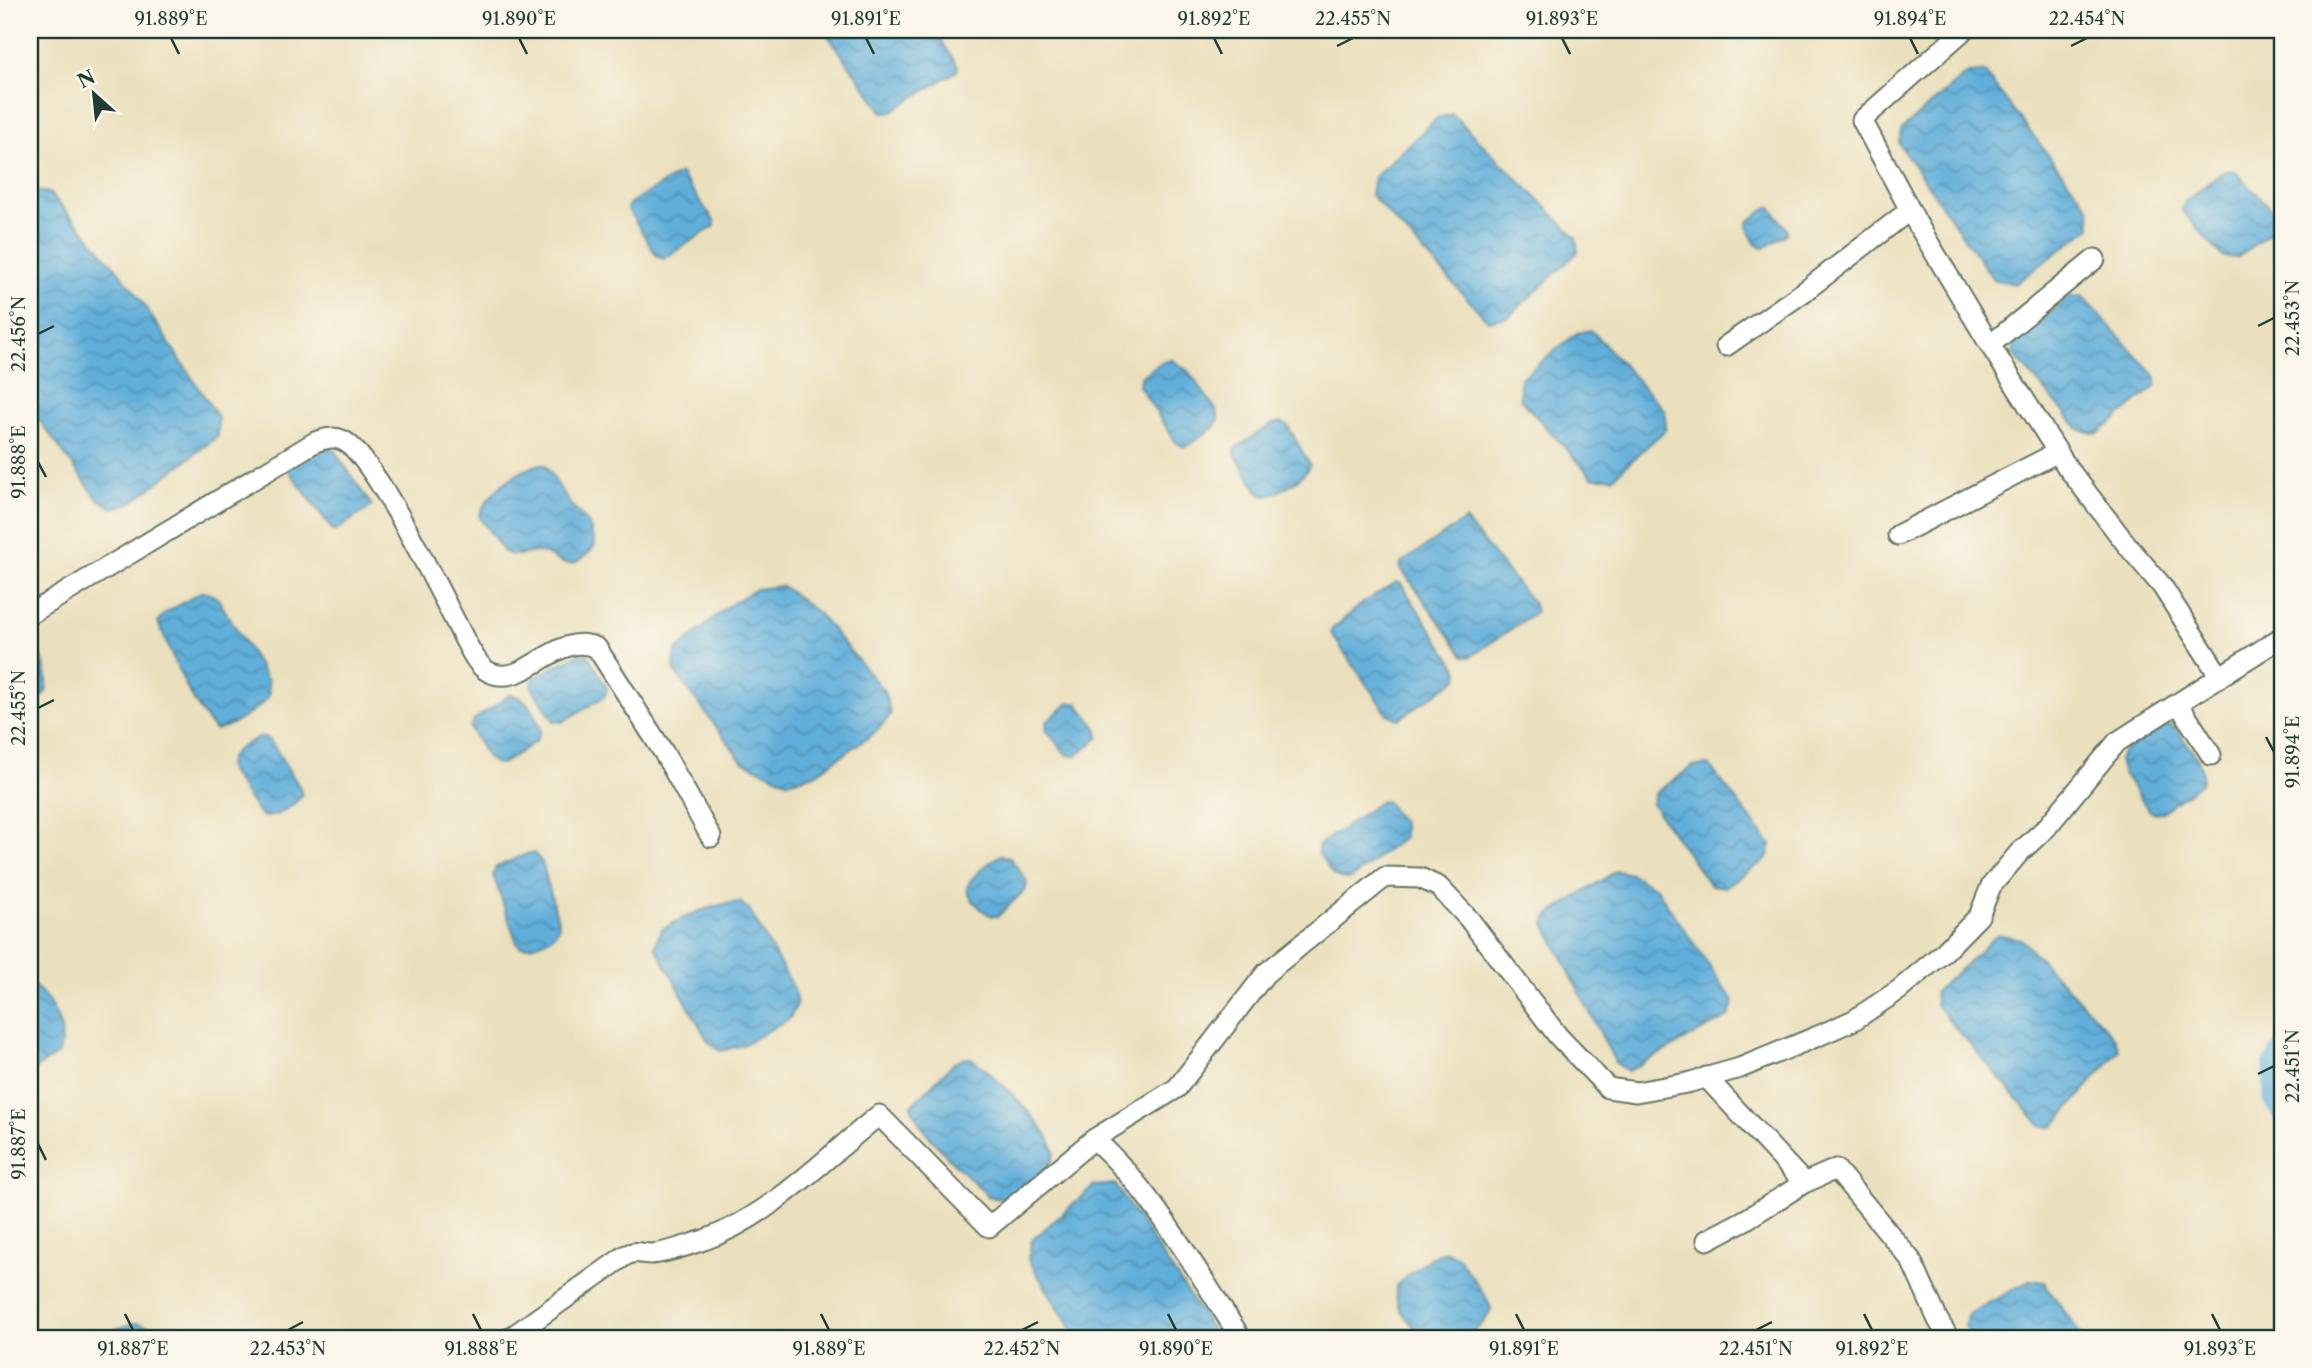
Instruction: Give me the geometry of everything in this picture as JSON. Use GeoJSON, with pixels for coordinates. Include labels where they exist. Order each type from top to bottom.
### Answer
{"type":"FeatureCollection","features":[{"type":"Feature","properties":{"kind":"street"},"geometry":{"type":"LineString","coordinates":[[1964,30],[1862,120],[1910,210],[1990,345],[2058,452],[2127,545],[2170,597],[2220,677]]}},
{"type":"Feature","properties":{"kind":"street"},"geometry":{"type":"LineString","coordinates":[[1726,346],[1805,291],[1910,210]]}},
{"type":"Feature","properties":{"kind":"street"},"geometry":{"type":"LineString","coordinates":[[1990,345],[2095,259]]}},
{"type":"Feature","properties":{"kind":"street"},"geometry":{"type":"LineString","coordinates":[[30,614],[315,442],[328,438],[340,439],[358,454],[394,507],[480,664],[488,671],[507,674],[519,671],[568,644],[588,644],[597,648],[664,753],[711,837]]}},
{"type":"Feature","properties":{"kind":"street"},"geometry":{"type":"LineString","coordinates":[[1898,535],[2058,452]]}},
{"type":"Feature","properties":{"kind":"street"},"geometry":{"type":"LineString","coordinates":[[510,1338],[626,1255],[635,1251],[650,1254],[663,1252],[732,1227],[768,1205],[878,1115],[989,1227],[1094,1139],[1177,1088],[1266,973],[1385,877],[1420,878],[1439,887],[1469,919],[1559,1036],[1608,1088],[1636,1091],[1740,1068],[1854,1020],[1899,990],[1943,953],[1979,916],[1991,886],[2019,853],[2048,827],[2117,743],[2282,637]]}},
{"type":"Feature","properties":{"kind":"street"},"geometry":{"type":"LineString","coordinates":[[2178,703],[2211,755]]}},
{"type":"Feature","properties":{"kind":"street"},"geometry":{"type":"LineString","coordinates":[[1706,1077],[1804,1182]]}},
{"type":"Feature","properties":{"kind":"street"},"geometry":{"type":"LineString","coordinates":[[1094,1139],[1110,1153],[1148,1197],[1241,1338]]}},
{"type":"Feature","properties":{"kind":"street"},"geometry":{"type":"LineString","coordinates":[[1707,1240],[1745,1220],[1804,1182],[1836,1169],[1911,1260],[1949,1338]]}},
{"type":"Feature","properties":{"kind":"water"},"geometry":{"type":"Polygon","coordinates":[[[824,30],[934,30],[958,66],[957,71],[889,113],[883,112],[824,30]]]}},
{"type":"Feature","properties":{"kind":"water"},"geometry":{"type":"Polygon","coordinates":[[[1984,72],[2090,209],[2091,227],[2015,284],[1993,279],[1899,144],[1901,130],[1967,73],[1984,72]]]}},
{"type":"Feature","properties":{"kind":"water"},"geometry":{"type":"Polygon","coordinates":[[[1452,114],[1576,237],[1578,252],[1508,317],[1488,321],[1371,195],[1374,177],[1437,118],[1452,114]]]}},
{"type":"Feature","properties":{"kind":"water"},"geometry":{"type":"Polygon","coordinates":[[[2224,171],[2234,171],[2278,215],[2279,226],[2237,258],[2223,257],[2182,211],[2185,202],[2224,171]]]}},
{"type":"Feature","properties":{"kind":"water"},"geometry":{"type":"Polygon","coordinates":[[[680,173],[715,222],[715,226],[663,259],[657,256],[627,208],[629,204],[680,173]]]}},
{"type":"Feature","properties":{"kind":"water"},"geometry":{"type":"Polygon","coordinates":[[[30,193],[49,193],[134,290],[218,417],[218,436],[131,503],[112,508],[97,498],[30,408],[30,193]]]}},
{"type":"Feature","properties":{"kind":"water"},"geometry":{"type":"Polygon","coordinates":[[[1771,207],[1787,234],[1764,248],[1755,243],[1747,227],[1748,222],[1771,207]]]}},
{"type":"Feature","properties":{"kind":"water"},"geometry":{"type":"Polygon","coordinates":[[[2082,296],[2156,377],[2156,386],[2098,434],[2080,430],[2013,354],[2015,342],[2069,297],[2082,296]]]}},
{"type":"Feature","properties":{"kind":"water"},"geometry":{"type":"Polygon","coordinates":[[[1591,330],[1665,411],[1666,429],[1613,478],[1593,478],[1520,399],[1520,379],[1577,333],[1591,330]]]}},
{"type":"Feature","properties":{"kind":"water"},"geometry":{"type":"Polygon","coordinates":[[[1171,359],[1188,371],[1217,411],[1219,419],[1213,428],[1183,447],[1176,442],[1139,386],[1140,377],[1171,359]]]}},
{"type":"Feature","properties":{"kind":"water"},"geometry":{"type":"Polygon","coordinates":[[[1282,422],[1288,426],[1310,465],[1290,485],[1264,496],[1259,493],[1235,454],[1236,448],[1272,424],[1282,422]]]}},
{"type":"Feature","properties":{"kind":"water"},"geometry":{"type":"Polygon","coordinates":[[[325,447],[334,450],[372,506],[334,532],[287,468],[325,447]]]}},
{"type":"Feature","properties":{"kind":"water"},"geometry":{"type":"Polygon","coordinates":[[[541,464],[546,466],[570,504],[589,524],[595,545],[577,562],[563,563],[541,552],[508,554],[479,516],[489,498],[504,483],[541,464]]]}},
{"type":"Feature","properties":{"kind":"water"},"geometry":{"type":"Polygon","coordinates":[[[1465,520],[1534,604],[1536,612],[1470,657],[1464,656],[1400,567],[1401,563],[1465,520]]]}},
{"type":"Feature","properties":{"kind":"water"},"geometry":{"type":"Polygon","coordinates":[[[1397,582],[1401,584],[1459,671],[1458,678],[1399,719],[1387,714],[1331,633],[1333,628],[1364,602],[1397,582]]]}},
{"type":"Feature","properties":{"kind":"water"},"geometry":{"type":"Polygon","coordinates":[[[782,586],[818,613],[884,691],[891,714],[877,731],[815,774],[788,782],[742,761],[674,671],[676,651],[728,606],[756,589],[782,586]]]}},
{"type":"Feature","properties":{"kind":"water"},"geometry":{"type":"Polygon","coordinates":[[[201,592],[208,592],[218,599],[268,681],[269,696],[258,707],[237,722],[215,730],[190,693],[158,622],[164,614],[201,592]]]}},
{"type":"Feature","properties":{"kind":"water"},"geometry":{"type":"Polygon","coordinates":[[[30,638],[33,638],[39,650],[47,682],[44,694],[30,705],[30,638]]]}},
{"type":"Feature","properties":{"kind":"water"},"geometry":{"type":"Polygon","coordinates":[[[579,654],[588,654],[607,688],[605,696],[562,722],[554,721],[531,686],[534,678],[579,654]]]}},
{"type":"Feature","properties":{"kind":"water"},"geometry":{"type":"Polygon","coordinates":[[[510,695],[527,703],[541,730],[536,741],[502,764],[494,763],[487,757],[470,728],[474,720],[510,695]]]}},
{"type":"Feature","properties":{"kind":"water"},"geometry":{"type":"Polygon","coordinates":[[[1069,703],[1077,703],[1097,728],[1099,737],[1076,756],[1067,755],[1046,730],[1047,721],[1069,703]]]}},
{"type":"Feature","properties":{"kind":"water"},"geometry":{"type":"Polygon","coordinates":[[[2168,725],[2173,726],[2194,753],[2201,768],[2201,783],[2162,812],[2153,813],[2122,772],[2119,760],[2124,751],[2168,725]]]}},
{"type":"Feature","properties":{"kind":"water"},"geometry":{"type":"Polygon","coordinates":[[[258,737],[270,740],[302,795],[277,815],[265,817],[260,815],[228,769],[233,754],[258,737]]]}},
{"type":"Feature","properties":{"kind":"water"},"geometry":{"type":"Polygon","coordinates":[[[1709,765],[1771,845],[1767,859],[1725,887],[1710,885],[1652,804],[1655,793],[1693,766],[1709,765]]]}},
{"type":"Feature","properties":{"kind":"water"},"geometry":{"type":"Polygon","coordinates":[[[1381,801],[1387,802],[1403,824],[1404,837],[1352,878],[1336,876],[1318,852],[1319,845],[1381,801]]]}},
{"type":"Feature","properties":{"kind":"water"},"geometry":{"type":"Polygon","coordinates":[[[534,853],[542,862],[559,924],[550,938],[539,944],[521,947],[517,943],[493,875],[496,867],[534,853]]]}},
{"type":"Feature","properties":{"kind":"water"},"geometry":{"type":"Polygon","coordinates":[[[1001,855],[1010,858],[1027,881],[1026,889],[998,916],[993,916],[972,900],[967,889],[977,873],[1001,855]]]}},
{"type":"Feature","properties":{"kind":"water"},"geometry":{"type":"Polygon","coordinates":[[[1616,871],[1631,874],[1656,888],[1734,1002],[1728,1017],[1628,1071],[1616,1064],[1545,924],[1549,915],[1616,871]]]}},
{"type":"Feature","properties":{"kind":"water"},"geometry":{"type":"Polygon","coordinates":[[[740,902],[750,911],[794,989],[797,1004],[790,1018],[743,1045],[720,1051],[708,1041],[655,946],[661,930],[679,920],[709,908],[740,902]]]}},
{"type":"Feature","properties":{"kind":"water"},"geometry":{"type":"Polygon","coordinates":[[[1998,934],[2021,939],[2115,1038],[2119,1050],[2053,1127],[2041,1126],[1936,1005],[1935,992],[1998,934]]]}},
{"type":"Feature","properties":{"kind":"water"},"geometry":{"type":"Polygon","coordinates":[[[30,984],[54,1010],[62,1036],[59,1053],[30,1070],[30,984]]]}},
{"type":"Feature","properties":{"kind":"water"},"geometry":{"type":"Polygon","coordinates":[[[970,1058],[1020,1102],[1045,1132],[1052,1145],[1053,1159],[1047,1167],[1005,1198],[988,1196],[956,1165],[924,1130],[911,1106],[954,1063],[970,1058]]]}},
{"type":"Feature","properties":{"kind":"water"},"geometry":{"type":"Polygon","coordinates":[[[1115,1184],[1217,1338],[1077,1338],[1028,1259],[1032,1240],[1094,1186],[1115,1184]]]}},
{"type":"Feature","properties":{"kind":"water"},"geometry":{"type":"Polygon","coordinates":[[[1444,1251],[1457,1256],[1486,1297],[1491,1309],[1479,1327],[1464,1336],[1425,1338],[1400,1308],[1396,1285],[1430,1258],[1444,1251]]]}},
{"type":"Feature","properties":{"kind":"water"},"geometry":{"type":"Polygon","coordinates":[[[2030,1280],[2044,1282],[2083,1338],[1972,1338],[1964,1326],[1969,1314],[2030,1280]]]}},
{"type":"Feature","properties":{"kind":"water"},"geometry":{"type":"Polygon","coordinates":[[[133,1323],[150,1327],[162,1338],[104,1338],[113,1330],[133,1323]]]}},
{"type":"Feature","properties":{"kind":"waterway"},"geometry":{"type":"LineString","coordinates":[[2282,1050],[2273,1066],[2274,1099],[2282,1113]]}}]}
